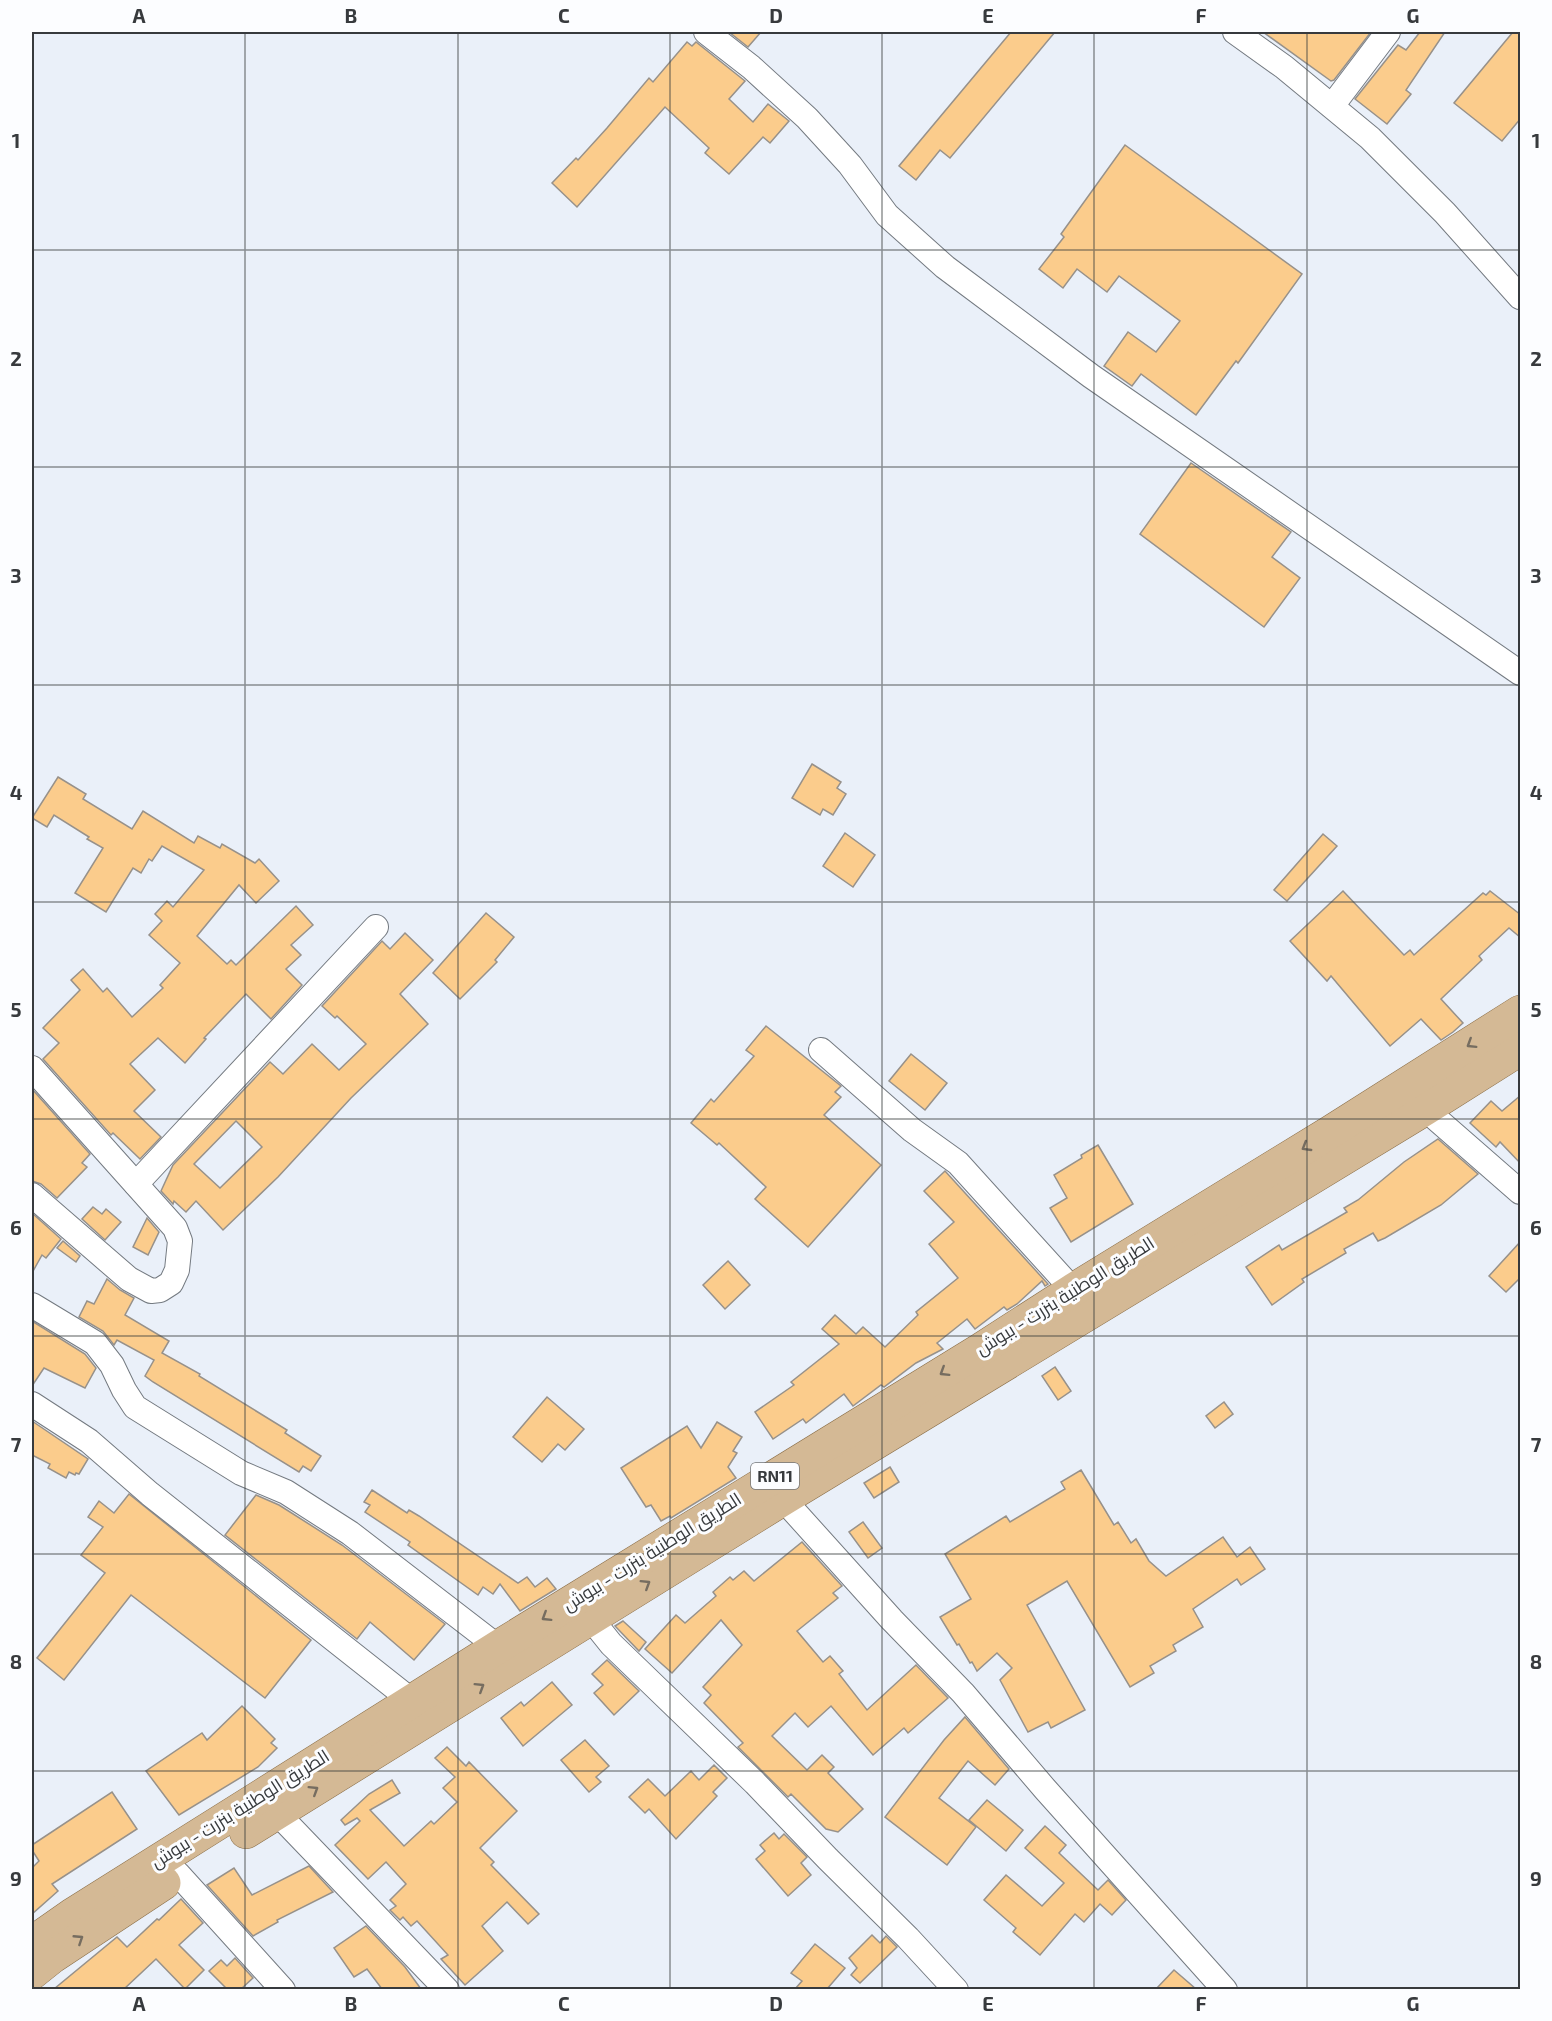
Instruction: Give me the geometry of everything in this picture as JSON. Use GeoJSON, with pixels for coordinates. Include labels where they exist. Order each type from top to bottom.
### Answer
{"type":"FeatureCollection","features":[{"type":"Feature","properties":{"kind":"main road","name":"الطريق الوطنية بنزرت - ببوش"},"geometry":{"type":"LineString","coordinates":[[32,1943],[80,1910],[498,1647],[980,1350],[1521,1012]]}},
{"type":"Feature","properties":{"kind":"main road","name":"الطريق الوطنية بنزرت - ببوش"},"geometry":{"type":"LineString","coordinates":[[32,1973],[52,1957],[178,1874],[783,1499],[1521,1049]]}},
{"type":"Feature","properties":{"kind":"street"},"geometry":{"type":"LineString","coordinates":[[706,32],[752,67],[807,118],[850,165],[887,215],[945,267],[1091,376],[1521,673]]}},
{"type":"Feature","properties":{"kind":"street"},"geometry":{"type":"LineString","coordinates":[[1235,32],[1284,67],[1370,138],[1445,213],[1521,297]]}},
{"type":"Feature","properties":{"kind":"street"},"geometry":{"type":"LineString","coordinates":[[1332,106],[1388,32]]}},
{"type":"Feature","properties":{"kind":"street"},"geometry":{"type":"LineString","coordinates":[[136,1184],[376,927]]}},
{"type":"Feature","properties":{"kind":"street"},"geometry":{"type":"LineString","coordinates":[[821,1050],[912,1130],[958,1163],[1073,1290]]}},
{"type":"Feature","properties":{"kind":"street"},"geometry":{"type":"LineString","coordinates":[[32,1068],[175,1228],[180,1241],[177,1270],[171,1282],[160,1290],[152,1291],[129,1279],[32,1195]]}},
{"type":"Feature","properties":{"kind":"street"},"geometry":{"type":"LineString","coordinates":[[1425,1109],[1521,1192]]}},
{"type":"Feature","properties":{"kind":"street"},"geometry":{"type":"LineString","coordinates":[[32,1305],[95,1343],[112,1365],[135,1407],[241,1473],[286,1492],[350,1533],[498,1647]]}},
{"type":"Feature","properties":{"kind":"street"},"geometry":{"type":"LineString","coordinates":[[32,1404],[89,1441],[150,1494],[412,1701]]}},
{"type":"Feature","properties":{"kind":"street"},"geometry":{"type":"LineString","coordinates":[[783,1499],[892,1620],[963,1693],[1045,1789],[1225,1989]]}},
{"type":"Feature","properties":{"kind":"street"},"geometry":{"type":"LineString","coordinates":[[591,1618],[611,1644],[755,1783],[956,1989]]}},
{"type":"Feature","properties":{"kind":"street"},"geometry":{"type":"LineString","coordinates":[[277,1813],[447,1989]]}},
{"type":"Feature","properties":{"kind":"street"},"geometry":{"type":"LineString","coordinates":[[178,1874],[283,1989]]}},
{"type":"Feature","properties":{"kind":"building"},"geometry":{"type":"Polygon","coordinates":[[[729,32],[761,32],[748,47],[729,32]]]}},
{"type":"Feature","properties":{"kind":"building"},"geometry":{"type":"Polygon","coordinates":[[[1011,32],[1055,32],[950,158],[940,150],[916,180],[899,166],[1011,32]]]}},
{"type":"Feature","properties":{"kind":"building"},"geometry":{"type":"Polygon","coordinates":[[[1263,32],[1371,32],[1331,81],[1263,32]]]}},
{"type":"Feature","properties":{"kind":"building"},"geometry":{"type":"Polygon","coordinates":[[[1420,32],[1445,32],[1406,90],[1411,94],[1387,124],[1355,99],[1398,45],[1406,50],[1420,32]]]}},
{"type":"Feature","properties":{"kind":"building"},"geometry":{"type":"Polygon","coordinates":[[[1513,32],[1521,32],[1521,118],[1502,141],[1454,103],[1513,32]]]}},
{"type":"Feature","properties":{"kind":"building"},"geometry":{"type":"Polygon","coordinates":[[[687,42],[692,46],[696,42],[745,81],[729,99],[753,122],[768,104],[789,121],[770,143],[763,137],[729,174],[705,153],[709,148],[665,107],[577,207],[552,183],[576,158],[578,160],[649,78],[653,82],[687,42]]]}},
{"type":"Feature","properties":{"kind":"building"},"geometry":{"type":"Polygon","coordinates":[[[1125,145],[1302,274],[1238,363],[1236,361],[1196,415],[1141,374],[1132,386],[1104,366],[1128,332],[1156,352],[1180,321],[1119,276],[1107,292],[1077,269],[1063,288],[1039,269],[1064,237],[1061,234],[1125,145]]]}},
{"type":"Feature","properties":{"kind":"building"},"geometry":{"type":"Polygon","coordinates":[[[1191,463],[1291,532],[1272,557],[1300,578],[1264,627],[1140,534],[1191,463]]]}},
{"type":"Feature","properties":{"kind":"building"},"geometry":{"type":"Polygon","coordinates":[[[812,764],[841,782],[837,788],[846,794],[833,815],[823,809],[820,815],[792,798],[812,764]]]}},
{"type":"Feature","properties":{"kind":"building"},"geometry":{"type":"Polygon","coordinates":[[[58,777],[86,794],[83,799],[132,829],[143,811],[194,843],[198,836],[220,848],[222,844],[255,863],[259,859],[279,881],[256,903],[239,885],[197,936],[227,964],[231,960],[236,965],[296,906],[313,925],[291,945],[301,955],[286,969],[302,985],[271,1019],[246,994],[204,1038],[206,1039],[185,1063],[158,1038],[130,1064],[155,1090],[134,1111],[161,1137],[140,1159],[113,1133],[111,1135],[43,1059],[59,1043],[43,1028],[80,990],[71,980],[83,969],[103,992],[107,988],[132,1017],[163,988],[160,985],[180,963],[149,935],[162,921],[155,914],[167,901],[173,907],[204,870],[162,846],[152,861],[149,859],[141,873],[133,868],[106,912],[75,893],[103,848],[54,815],[47,827],[32,818],[58,777]]]}},
{"type":"Feature","properties":{"kind":"building"},"geometry":{"type":"Polygon","coordinates":[[[845,833],[875,855],[853,887],[823,866],[845,833]]]}},
{"type":"Feature","properties":{"kind":"building"},"geometry":{"type":"Polygon","coordinates":[[[1323,834],[1337,846],[1287,901],[1274,890],[1323,834]]]}},
{"type":"Feature","properties":{"kind":"building"},"geometry":{"type":"Polygon","coordinates":[[[1343,891],[1404,955],[1410,950],[1414,955],[1483,893],[1486,895],[1490,891],[1521,915],[1521,938],[1509,928],[1479,956],[1482,960],[1441,999],[1463,1023],[1453,1032],[1441,1040],[1421,1019],[1390,1046],[1331,976],[1327,981],[1290,941],[1343,891]]]}},
{"type":"Feature","properties":{"kind":"building"},"geometry":{"type":"Polygon","coordinates":[[[486,913],[514,937],[495,960],[497,962],[460,999],[433,973],[486,913]]]}},
{"type":"Feature","properties":{"kind":"building"},"geometry":{"type":"Polygon","coordinates":[[[405,933],[433,960],[400,994],[428,1024],[351,1098],[278,1177],[223,1230],[196,1201],[186,1212],[174,1201],[173,1204],[161,1191],[173,1165],[270,1062],[283,1074],[312,1044],[339,1070],[366,1044],[337,1016],[335,1018],[322,1006],[382,941],[390,949],[405,933]],[[236,1121],[194,1164],[220,1188],[262,1147],[236,1121]]]}},
{"type":"Feature","properties":{"kind":"building"},"geometry":{"type":"Polygon","coordinates":[[[766,1026],[841,1086],[835,1092],[841,1097],[824,1115],[881,1165],[808,1247],[755,1199],[766,1187],[719,1143],[717,1145],[691,1123],[711,1099],[714,1102],[754,1056],[746,1050],[766,1026]]]}},
{"type":"Feature","properties":{"kind":"building"},"geometry":{"type":"Polygon","coordinates":[[[911,1054],[947,1083],[925,1110],[889,1081],[911,1054]]]}},
{"type":"Feature","properties":{"kind":"building"},"geometry":{"type":"Polygon","coordinates":[[[32,1089],[90,1154],[82,1163],[87,1167],[57,1198],[41,1184],[32,1181],[32,1089]]]}},
{"type":"Feature","properties":{"kind":"building"},"geometry":{"type":"Polygon","coordinates":[[[1521,1095],[1521,1164],[1500,1142],[1496,1147],[1470,1123],[1491,1101],[1502,1111],[1521,1095]]]}},
{"type":"Feature","properties":{"kind":"building"},"geometry":{"type":"Polygon","coordinates":[[[1438,1139],[1478,1174],[1441,1205],[1385,1238],[1378,1241],[1373,1233],[1344,1249],[1346,1253],[1302,1279],[1304,1282],[1272,1305],[1246,1267],[1279,1245],[1282,1250],[1347,1212],[1344,1208],[1358,1200],[1404,1162],[1438,1139]]]}},
{"type":"Feature","properties":{"kind":"building"},"geometry":{"type":"Polygon","coordinates":[[[1098,1145],[1133,1204],[1071,1242],[1050,1208],[1067,1198],[1054,1175],[1098,1145]]]}},
{"type":"Feature","properties":{"kind":"building"},"geometry":{"type":"Polygon","coordinates":[[[945,1171],[1048,1284],[1045,1286],[1042,1281],[1017,1304],[1007,1310],[1004,1307],[975,1329],[967,1319],[937,1343],[943,1349],[916,1363],[884,1387],[881,1385],[853,1406],[844,1394],[806,1423],[803,1419],[773,1439],[755,1412],[794,1385],[791,1382],[839,1344],[822,1329],[835,1315],[856,1334],[863,1327],[885,1347],[918,1315],[916,1312],[958,1278],[929,1244],[954,1222],[924,1191],[945,1171]]]}},
{"type":"Feature","properties":{"kind":"building"},"geometry":{"type":"Polygon","coordinates":[[[93,1207],[102,1214],[106,1209],[121,1222],[105,1240],[82,1219],[93,1207]]]}},
{"type":"Feature","properties":{"kind":"building"},"geometry":{"type":"Polygon","coordinates":[[[32,1213],[61,1239],[46,1258],[42,1255],[32,1273],[32,1213]]]}},
{"type":"Feature","properties":{"kind":"building"},"geometry":{"type":"Polygon","coordinates":[[[147,1218],[159,1232],[148,1255],[133,1247],[147,1218]]]}},
{"type":"Feature","properties":{"kind":"building"},"geometry":{"type":"Polygon","coordinates":[[[63,1241],[80,1256],[76,1262],[57,1248],[63,1241]]]}},
{"type":"Feature","properties":{"kind":"building"},"geometry":{"type":"Polygon","coordinates":[[[1521,1241],[1521,1277],[1506,1292],[1489,1276],[1521,1241]]]}},
{"type":"Feature","properties":{"kind":"building"},"geometry":{"type":"Polygon","coordinates":[[[728,1261],[750,1285],[725,1309],[703,1285],[728,1261]]]}},
{"type":"Feature","properties":{"kind":"building"},"geometry":{"type":"Polygon","coordinates":[[[107,1279],[134,1298],[125,1315],[169,1341],[162,1353],[200,1374],[199,1376],[287,1430],[285,1433],[321,1456],[311,1471],[303,1466],[299,1472],[153,1382],[145,1376],[154,1360],[117,1340],[114,1345],[103,1331],[79,1317],[87,1301],[94,1304],[107,1279]]]}},
{"type":"Feature","properties":{"kind":"building"},"geometry":{"type":"Polygon","coordinates":[[[32,1321],[85,1354],[96,1368],[85,1388],[44,1368],[32,1386],[32,1321]]]}},
{"type":"Feature","properties":{"kind":"building"},"geometry":{"type":"Polygon","coordinates":[[[1055,1367],[1071,1391],[1058,1400],[1042,1376],[1055,1367]]]}},
{"type":"Feature","properties":{"kind":"building"},"geometry":{"type":"Polygon","coordinates":[[[547,1397],[584,1429],[565,1450],[558,1444],[542,1462],[513,1437],[547,1397]]]}},
{"type":"Feature","properties":{"kind":"building"},"geometry":{"type":"Polygon","coordinates":[[[1224,1402],[1233,1414],[1215,1428],[1206,1416],[1224,1402]]]}},
{"type":"Feature","properties":{"kind":"building"},"geometry":{"type":"Polygon","coordinates":[[[32,1421],[88,1459],[79,1474],[69,1472],[66,1478],[48,1468],[50,1464],[32,1455],[32,1421]]]}},
{"type":"Feature","properties":{"kind":"building"},"geometry":{"type":"Polygon","coordinates":[[[717,1422],[742,1437],[733,1451],[737,1453],[728,1467],[736,1478],[671,1518],[670,1516],[661,1521],[651,1505],[646,1507],[621,1468],[687,1426],[701,1448],[717,1422]]]}},
{"type":"Feature","properties":{"kind":"building"},"geometry":{"type":"Polygon","coordinates":[[[890,1467],[899,1482],[874,1498],[864,1483],[890,1467]]]}},
{"type":"Feature","properties":{"kind":"building"},"geometry":{"type":"Polygon","coordinates":[[[1081,1470],[1114,1525],[1118,1522],[1131,1543],[1136,1539],[1149,1561],[1166,1576],[1223,1537],[1237,1557],[1250,1547],[1265,1569],[1241,1585],[1237,1579],[1193,1609],[1203,1627],[1173,1645],[1176,1651],[1150,1666],[1154,1673],[1130,1687],[1067,1581],[1027,1605],[1085,1710],[1051,1728],[1048,1722],[1028,1732],[1000,1680],[1012,1668],[997,1653],[977,1671],[959,1644],[957,1645],[940,1617],[971,1599],[945,1554],[1006,1516],[1010,1522],[1065,1489],[1061,1482],[1081,1470]]]}},
{"type":"Feature","properties":{"kind":"building"},"geometry":{"type":"Polygon","coordinates":[[[372,1490],[407,1513],[409,1510],[419,1516],[518,1583],[527,1577],[535,1587],[547,1578],[556,1589],[520,1611],[500,1584],[493,1594],[483,1587],[478,1595],[408,1545],[410,1542],[365,1512],[370,1505],[364,1502],[372,1490]]]}},
{"type":"Feature","properties":{"kind":"building"},"geometry":{"type":"Polygon","coordinates":[[[129,1494],[311,1640],[265,1698],[131,1595],[64,1680],[37,1658],[105,1573],[81,1555],[103,1527],[88,1517],[99,1501],[114,1513],[129,1494]]]}},
{"type":"Feature","properties":{"kind":"building"},"geometry":{"type":"Polygon","coordinates":[[[256,1495],[279,1505],[342,1545],[445,1624],[414,1660],[370,1622],[357,1639],[225,1535],[256,1495]]]}},
{"type":"Feature","properties":{"kind":"building"},"geometry":{"type":"Polygon","coordinates":[[[863,1522],[882,1548],[868,1558],[849,1532],[863,1522]]]}},
{"type":"Feature","properties":{"kind":"building"},"geometry":{"type":"Polygon","coordinates":[[[802,1542],[842,1586],[833,1593],[838,1598],[797,1631],[823,1662],[830,1656],[843,1671],[839,1674],[867,1710],[916,1665],[948,1698],[908,1733],[904,1728],[873,1755],[831,1706],[808,1727],[795,1713],[772,1736],[807,1770],[822,1755],[834,1767],[828,1773],[863,1809],[838,1832],[826,1829],[791,1794],[788,1797],[738,1747],[743,1743],[704,1703],[711,1695],[703,1687],[742,1645],[721,1620],[672,1673],[645,1649],[676,1615],[685,1623],[716,1596],[713,1592],[730,1577],[733,1580],[744,1571],[754,1581],[802,1542]]]}},
{"type":"Feature","properties":{"kind":"building"},"geometry":{"type":"Polygon","coordinates":[[[623,1621],[646,1642],[639,1651],[615,1626],[623,1621]]]}},
{"type":"Feature","properties":{"kind":"building"},"geometry":{"type":"Polygon","coordinates":[[[607,1660],[639,1691],[614,1715],[594,1693],[603,1685],[592,1674],[607,1660]]]}},
{"type":"Feature","properties":{"kind":"building"},"geometry":{"type":"Polygon","coordinates":[[[552,1682],[572,1705],[523,1746],[501,1718],[521,1702],[524,1706],[552,1682]]]}},
{"type":"Feature","properties":{"kind":"building"},"geometry":{"type":"Polygon","coordinates":[[[242,1706],[275,1739],[271,1743],[277,1748],[258,1767],[179,1815],[146,1771],[202,1733],[207,1740],[242,1706]]]}},
{"type":"Feature","properties":{"kind":"building"},"geometry":{"type":"Polygon","coordinates":[[[965,1717],[1009,1769],[995,1785],[968,1761],[939,1798],[976,1827],[947,1865],[885,1817],[944,1740],[965,1717]]]}},
{"type":"Feature","properties":{"kind":"building"},"geometry":{"type":"Polygon","coordinates":[[[585,1740],[609,1766],[596,1777],[601,1782],[589,1792],[561,1760],[585,1740]]]}},
{"type":"Feature","properties":{"kind":"building"},"geometry":{"type":"Polygon","coordinates":[[[447,1747],[466,1766],[469,1762],[517,1811],[480,1848],[494,1862],[491,1865],[539,1914],[528,1924],[507,1902],[482,1926],[503,1951],[465,1985],[441,1959],[448,1955],[417,1921],[411,1926],[403,1917],[400,1920],[390,1910],[396,1906],[390,1900],[406,1884],[386,1862],[368,1879],[335,1845],[360,1821],[357,1818],[345,1825],[341,1820],[369,1794],[392,1780],[400,1793],[370,1810],[404,1846],[431,1821],[434,1824],[457,1802],[443,1788],[455,1777],[435,1758],[447,1747]]]}},
{"type":"Feature","properties":{"kind":"building"},"geometry":{"type":"Polygon","coordinates":[[[714,1765],[727,1778],[713,1792],[717,1796],[676,1839],[649,1809],[645,1813],[629,1797],[648,1779],[665,1796],[691,1771],[699,1780],[714,1765]]]}},
{"type":"Feature","properties":{"kind":"building"},"geometry":{"type":"Polygon","coordinates":[[[112,1792],[137,1829],[52,1884],[58,1891],[32,1914],[32,1868],[39,1861],[32,1850],[32,1845],[112,1792]]]}},
{"type":"Feature","properties":{"kind":"building"},"geometry":{"type":"Polygon","coordinates":[[[987,1800],[1023,1830],[1006,1851],[969,1820],[987,1800]]]}},
{"type":"Feature","properties":{"kind":"building"},"geometry":{"type":"Polygon","coordinates":[[[1045,1826],[1066,1845],[1059,1853],[1098,1890],[1108,1880],[1126,1900],[1112,1915],[1100,1904],[1084,1922],[1075,1914],[1040,1955],[1013,1932],[1016,1928],[984,1900],[1006,1875],[1042,1906],[1064,1883],[1025,1848],[1045,1826]]]}},
{"type":"Feature","properties":{"kind":"building"},"geometry":{"type":"Polygon","coordinates":[[[774,1833],[779,1839],[784,1834],[807,1857],[801,1863],[811,1875],[788,1896],[756,1859],[765,1851],[760,1845],[774,1833]]]}},
{"type":"Feature","properties":{"kind":"building"},"geometry":{"type":"Polygon","coordinates":[[[309,1866],[333,1892],[277,1920],[278,1922],[253,1936],[207,1885],[234,1868],[252,1895],[309,1866]]]}},
{"type":"Feature","properties":{"kind":"building"},"geometry":{"type":"Polygon","coordinates":[[[181,1899],[203,1923],[179,1945],[204,1970],[185,1989],[156,1959],[124,1989],[54,1989],[117,1937],[127,1947],[181,1899]]]}},
{"type":"Feature","properties":{"kind":"building"},"geometry":{"type":"Polygon","coordinates":[[[366,1926],[405,1967],[421,1989],[382,1989],[367,1969],[354,1977],[334,1948],[366,1926]]]}},
{"type":"Feature","properties":{"kind":"building"},"geometry":{"type":"Polygon","coordinates":[[[872,1935],[880,1943],[886,1936],[897,1947],[860,1983],[851,1975],[857,1968],[849,1958],[872,1935]]]}},
{"type":"Feature","properties":{"kind":"building"},"geometry":{"type":"Polygon","coordinates":[[[815,1944],[845,1968],[827,1989],[795,1989],[802,1981],[791,1973],[815,1944]]]}},
{"type":"Feature","properties":{"kind":"building"},"geometry":{"type":"Polygon","coordinates":[[[235,1958],[253,1978],[241,1989],[227,1989],[209,1971],[221,1960],[227,1966],[235,1958]]]}},
{"type":"Feature","properties":{"kind":"building"},"geometry":{"type":"Polygon","coordinates":[[[1174,1970],[1196,1989],[1156,1989],[1174,1970]]]}}]}
